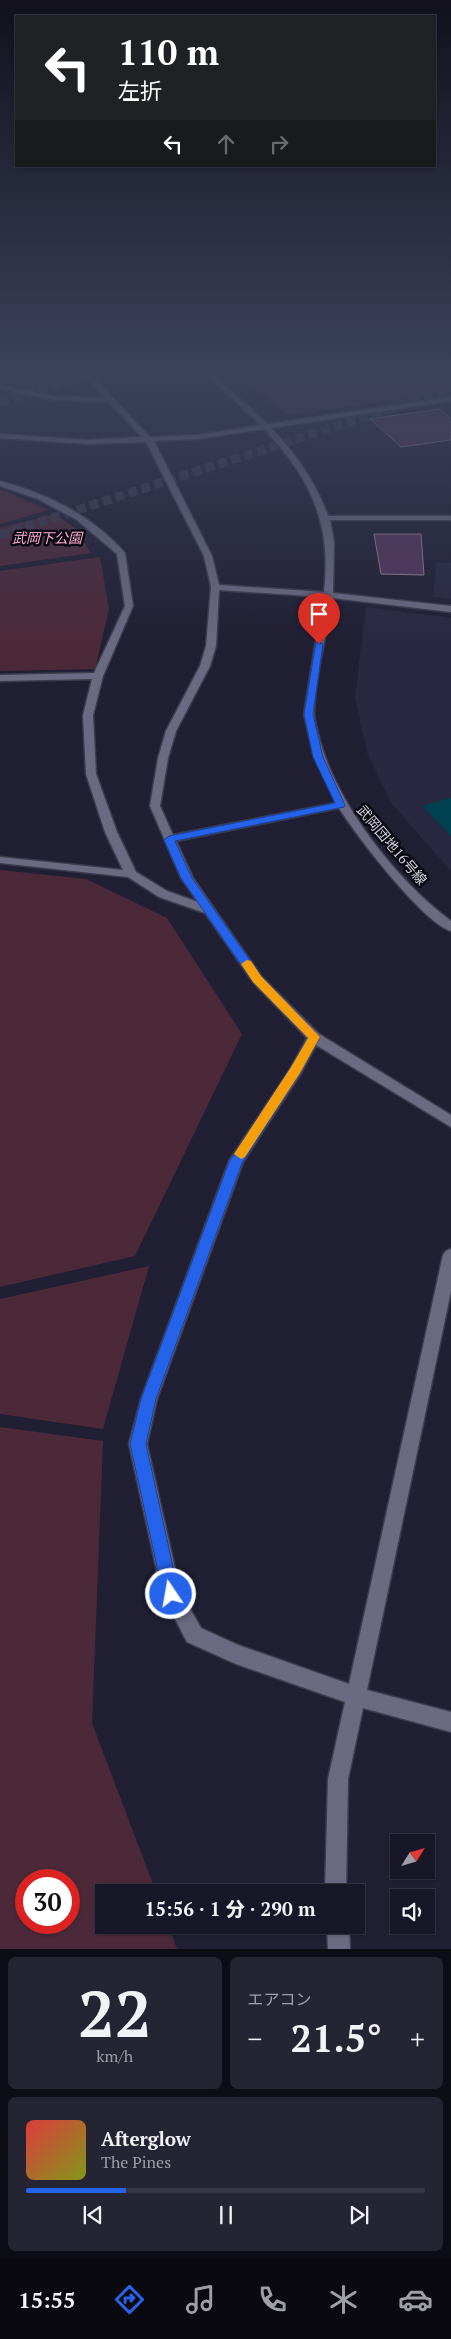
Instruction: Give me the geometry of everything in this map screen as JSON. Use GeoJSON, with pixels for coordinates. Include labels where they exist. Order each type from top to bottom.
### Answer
{"type":"FeatureCollection","features":[{"type":"Feature","properties":{"kind":"street"},"geometry":{"type":"LineString","coordinates":[[161,463],[208,556],[215,587],[211,646],[205,666],[171,730],[163,758],[155,806],[169,840],[186,878],[257,979],[314,1037],[451,1122]]}},
{"type":"Feature","properties":{"kind":"street","name":"武岡団地16号線"},"geometry":{"type":"LineString","coordinates":[[296,463],[308,478],[326,518],[332,543],[327,595],[309,714],[318,757],[340,805],[408,888],[451,927]]}},
{"type":"Feature","properties":{"kind":"street"},"geometry":{"type":"LineString","coordinates":[[0,483],[41,497],[80,518],[121,554],[129,606],[98,676],[88,715],[91,774],[111,832],[131,874]]}},
{"type":"Feature","properties":{"kind":"street"},"geometry":{"type":"LineString","coordinates":[[326,518],[451,518]]}},
{"type":"Feature","properties":{"kind":"street"},"geometry":{"type":"LineString","coordinates":[[215,587],[327,595],[451,609]]}},
{"type":"Feature","properties":{"kind":"street"},"geometry":{"type":"LineString","coordinates":[[0,678],[98,676]]}},
{"type":"Feature","properties":{"kind":"street"},"geometry":{"type":"LineString","coordinates":[[169,840],[340,805]]}},
{"type":"Feature","properties":{"kind":"street"},"geometry":{"type":"LineString","coordinates":[[0,860],[131,874],[163,894],[209,910]]}},
{"type":"Feature","properties":{"kind":"street"},"geometry":{"type":"LineString","coordinates":[[314,1037],[296,1070],[236,1162],[148,1399],[138,1444],[171,1594],[194,1635],[236,1654],[355,1696],[451,1722]]}},
{"type":"Feature","properties":{"kind":"street"},"geometry":{"type":"LineString","coordinates":[[336,1884],[338,1779],[451,1255]]}},
{"type":"Feature","properties":{"kind":"street"},"geometry":{"type":"LineString","coordinates":[[339,1934],[340,1949]]}},
{"type":"Feature","properties":{"kind":"shaded area"},"geometry":{"type":"Polygon","coordinates":[[[436,562],[451,563],[451,599],[433,597],[436,562]]]}},
{"type":"Feature","properties":{"kind":"shaded area"},"geometry":{"type":"Polygon","coordinates":[[[366,607],[451,618],[451,871],[391,803],[367,753],[355,697],[366,607]]]}},
{"type":"Feature","properties":{"kind":"green space"},"geometry":{"type":"Polygon","coordinates":[[[0,489],[49,510],[0,524],[0,489]]]}},
{"type":"Feature","properties":{"kind":"green space","name":"武岡下公園"},"geometry":{"type":"Polygon","coordinates":[[[55,514],[75,528],[91,553],[0,566],[0,528],[55,514]]]}},
{"type":"Feature","properties":{"kind":"green space"},"geometry":{"type":"Polygon","coordinates":[[[100,557],[109,609],[95,669],[0,671],[0,571],[100,557]]]}},
{"type":"Feature","properties":{"kind":"green space"},"geometry":{"type":"Polygon","coordinates":[[[0,870],[86,879],[167,918],[242,1034],[135,1256],[0,1287],[0,870]]]}},
{"type":"Feature","properties":{"kind":"green space"},"geometry":{"type":"Polygon","coordinates":[[[149,1266],[103,1429],[0,1414],[0,1299],[149,1266]]]}},
{"type":"Feature","properties":{"kind":"green space"},"geometry":{"type":"Polygon","coordinates":[[[0,1427],[103,1441],[92,1723],[153,1884],[95,1884],[95,1934],[171,1934],[177,1949],[0,1949],[0,1427]]]}},
{"type":"Feature","properties":{"kind":"water"},"geometry":{"type":"Polygon","coordinates":[[[451,798],[451,836],[422,806],[451,798]]]}},
{"type":"Feature","properties":{"kind":"building"},"geometry":{"type":"Polygon","coordinates":[[[374,534],[421,534],[424,575],[381,574],[374,534]]]}},
{"type":"Feature","properties":{"kind":"tunnel"},"geometry":{"type":"LineString","coordinates":[[0,535],[223,463]]}},
{"type":"Feature","properties":{"kind":"slow traffic"},"geometry":{"type":"LineString","coordinates":[[241,1154],[296,1070],[314,1037],[257,979],[247,964]]}},
{"type":"Feature","properties":{"kind":"route"},"geometry":{"type":"LineString","coordinates":[[171,1594],[138,1444],[148,1399],[236,1162],[296,1070],[314,1037],[257,979],[186,878],[169,840],[340,805],[318,757],[309,714],[319,644]]}}]}
